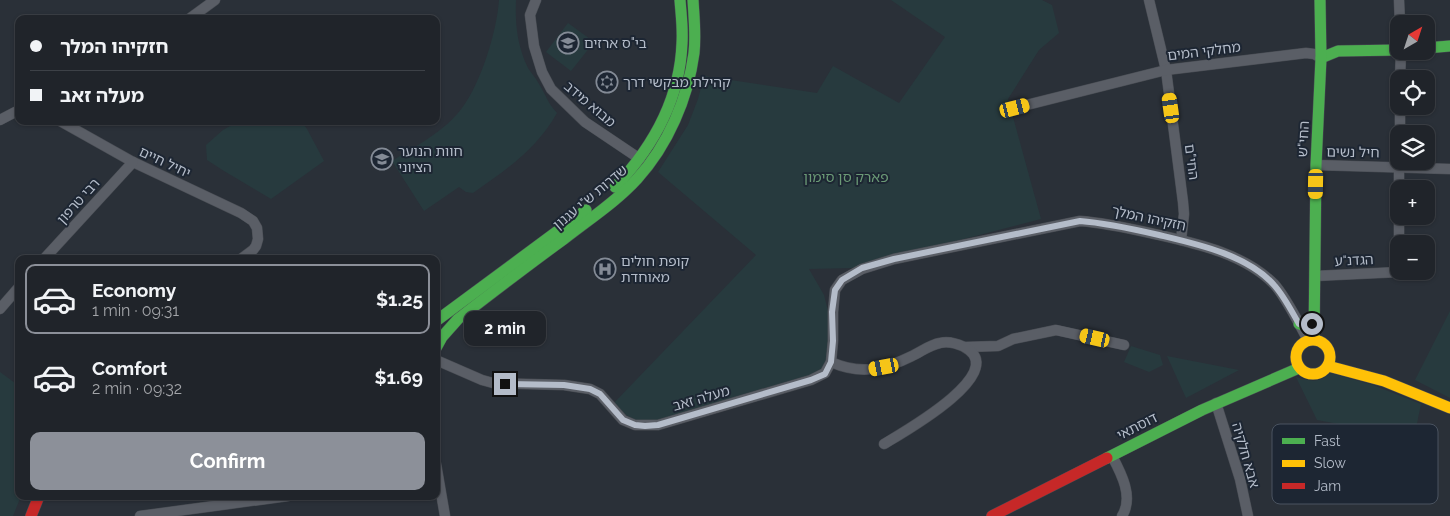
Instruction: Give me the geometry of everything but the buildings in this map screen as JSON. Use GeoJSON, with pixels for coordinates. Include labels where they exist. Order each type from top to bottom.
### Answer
{"type":"FeatureCollection","features":[{"type":"Feature","properties":{"kind":"street"},"geometry":{"type":"LineString","coordinates":[[194,15],[215,0]]}},
{"type":"Feature","properties":{"kind":"street","name":"מבוא מידב"},"geometry":{"type":"LineString","coordinates":[[536,0],[530,15],[534,46],[542,72],[551,89],[585,122],[640,159]]}},
{"type":"Feature","properties":{"kind":"street","name":"שדרות ש\"י עגנון"},"geometry":{"type":"LineString","coordinates":[[440,318],[596,202],[625,177],[640,159],[664,118],[675,91],[682,46],[680,0]]}},
{"type":"Feature","properties":{"kind":"street","name":"שדרות ש\"י עגנון"},"geometry":{"type":"LineString","coordinates":[[440,341],[458,319],[602,210],[637,179],[649,164],[668,134],[683,98],[691,72],[695,25],[693,0]]}},
{"type":"Feature","properties":{"kind":"street","name":"החי\"ם"},"geometry":{"type":"LineString","coordinates":[[1149,0],[1166,70],[1183,202],[1184,214],[1181,240]]}},
{"type":"Feature","properties":{"kind":"street","name":"החי\"ש"},"geometry":{"type":"LineString","coordinates":[[1311,339],[1314,322],[1316,165],[1321,58],[1320,0]]}},
{"type":"Feature","properties":{"kind":"street"},"geometry":{"type":"LineString","coordinates":[[1399,0],[1400,15]]}},
{"type":"Feature","properties":{"kind":"street"},"geometry":{"type":"LineString","coordinates":[[1435,47],[1450,46]]}},
{"type":"Feature","properties":{"kind":"street","name":"מחלקי המים"},"geometry":{"type":"LineString","coordinates":[[1015,108],[1166,70],[1306,53],[1314,54],[1321,58],[1338,51],[1390,51]]}},
{"type":"Feature","properties":{"kind":"street"},"geometry":{"type":"LineString","coordinates":[[0,120],[15,112]]}},
{"type":"Feature","properties":{"kind":"street","name":"יחיל חיים"},"geometry":{"type":"LineString","coordinates":[[67,125],[133,162],[241,213],[253,221],[257,228],[256,246],[246,255]]}},
{"type":"Feature","properties":{"kind":"street","name":"רבי טרפון"},"geometry":{"type":"LineString","coordinates":[[48,255],[133,162]]}},
{"type":"Feature","properties":{"kind":"street","name":"חיל נשים"},"geometry":{"type":"LineString","coordinates":[[1316,165],[1390,164]]}},
{"type":"Feature","properties":{"kind":"street","name":"חיל נשים"},"geometry":{"type":"LineString","coordinates":[[1435,167],[1450,168]]}},
{"type":"Feature","properties":{"kind":"street","name":"חזקיהו המלך"},"geometry":{"type":"LineString","coordinates":[[831,362],[833,341],[832,312],[835,290],[842,280],[862,268],[894,259],[1080,221],[1104,223],[1181,240],[1223,253],[1256,270],[1274,285],[1311,339]]}},
{"type":"Feature","properties":{"kind":"street","name":"הגדנ\"ע"},"geometry":{"type":"LineString","coordinates":[[1315,276],[1390,272]]}},
{"type":"Feature","properties":{"kind":"street"},"geometry":{"type":"LineString","coordinates":[[0,309],[15,292]]}},
{"type":"Feature","properties":{"kind":"street"},"geometry":{"type":"LineString","coordinates":[[1299,324],[1307,327],[1314,322]]}},
{"type":"Feature","properties":{"kind":"street"},"geometry":{"type":"LineString","coordinates":[[965,347],[998,346],[1013,339],[1056,330],[1124,345]]}},
{"type":"Feature","properties":{"kind":"street"},"geometry":{"type":"LineString","coordinates":[[1311,339],[1324,343],[1330,354],[1328,366],[1318,374],[1310,374],[1299,368],[1295,357],[1296,351],[1302,342],[1311,339]]}},
{"type":"Feature","properties":{"kind":"street"},"geometry":{"type":"LineString","coordinates":[[831,362],[843,367],[859,370],[873,369],[911,357],[926,348],[940,343],[953,343],[965,347],[972,352],[976,360],[975,372],[969,382],[937,410],[884,444]]}},
{"type":"Feature","properties":{"kind":"street","name":"מעלה זאב"},"geometry":{"type":"LineString","coordinates":[[440,362],[493,383],[564,385],[590,389],[600,394],[623,420],[635,425],[645,426],[658,425],[811,380],[825,374],[831,362]]}},
{"type":"Feature","properties":{"kind":"street"},"geometry":{"type":"LineString","coordinates":[[1328,366],[1384,381],[1450,408]]}},
{"type":"Feature","properties":{"kind":"street","name":"דוסתאי"},"geometry":{"type":"LineString","coordinates":[[992,516],[1216,403],[1275,380],[1299,368]]}},
{"type":"Feature","properties":{"kind":"street","name":"אבא חלקיה"},"geometry":{"type":"LineString","coordinates":[[1216,403],[1240,479],[1248,516]]}},
{"type":"Feature","properties":{"kind":"street"},"geometry":{"type":"LineString","coordinates":[[1112,456],[1126,490],[1126,503],[1122,516]]}},
{"type":"Feature","properties":{"kind":"street"},"geometry":{"type":"LineString","coordinates":[[440,491],[445,516]]}},
{"type":"Feature","properties":{"kind":"street"},"geometry":{"type":"LineString","coordinates":[[31,516],[37,500]]}},
{"type":"Feature","properties":{"kind":"street"},"geometry":{"type":"LineString","coordinates":[[42,516],[48,500]]}},
{"type":"Feature","properties":{"kind":"street"},"geometry":{"type":"LineString","coordinates":[[140,516],[258,500]]}},
{"type":"Feature","properties":{"kind":"green space"},"geometry":{"type":"Polygon","coordinates":[[[499,0],[516,0],[516,18],[521,51],[528,68],[557,113],[549,126],[530,148],[497,176],[473,193],[466,192],[459,187],[424,211],[392,161],[439,131],[462,108],[482,71],[495,26],[499,0]]]}},
{"type":"Feature","properties":{"kind":"green space","name":"פארק סן סימון"},"geometry":{"type":"Polygon","coordinates":[[[891,0],[1042,0],[1052,5],[1059,33],[1039,50],[1008,99],[1041,219],[852,268],[809,269],[824,295],[829,315],[829,360],[816,375],[655,422],[641,423],[626,415],[613,404],[756,255],[658,172],[688,125],[704,76],[817,93],[833,66],[899,103],[945,37],[891,0]]]}},
{"type":"Feature","properties":{"kind":"green space"},"geometry":{"type":"Polygon","coordinates":[[[568,23],[594,42],[571,71],[546,52],[568,23]]]}},
{"type":"Feature","properties":{"kind":"green space"},"geometry":{"type":"Polygon","coordinates":[[[232,125],[304,125],[324,161],[271,199],[207,160],[206,145],[232,125]]]}},
{"type":"Feature","properties":{"kind":"green space"},"geometry":{"type":"Polygon","coordinates":[[[1450,311],[1450,398],[1415,380],[1450,311]]]}},
{"type":"Feature","properties":{"kind":"green space"},"geometry":{"type":"Polygon","coordinates":[[[1131,346],[1160,355],[1163,365],[1149,372],[1124,362],[1131,346]]]}},
{"type":"Feature","properties":{"kind":"green space"},"geometry":{"type":"Polygon","coordinates":[[[1167,356],[1239,370],[1186,398],[1167,356]]]}},
{"type":"Feature","properties":{"kind":"green space"},"geometry":{"type":"Polygon","coordinates":[[[0,372],[15,383],[15,500],[19,500],[13,516],[0,516],[0,372]]]}},
{"type":"Feature","properties":{"kind":"green space"},"geometry":{"type":"Polygon","coordinates":[[[1330,373],[1373,385],[1421,404],[1417,424],[1339,424],[1317,420],[1296,377],[1314,381],[1330,373]]]}},
{"type":"Feature","properties":{"kind":"traffic: fast"},"geometry":{"type":"LineString","coordinates":[[615,187],[641,156],[662,121],[670,103],[680,64],[682,43],[680,0]]}},
{"type":"Feature","properties":{"kind":"traffic: fast"},"geometry":{"type":"LineString","coordinates":[[440,341],[458,319],[611,203],[648,166],[675,120],[687,87],[695,46],[693,0]]}},
{"type":"Feature","properties":{"kind":"traffic: fast"},"geometry":{"type":"LineString","coordinates":[[1314,339],[1316,165],[1321,58],[1320,0]]}},
{"type":"Feature","properties":{"kind":"traffic: fast"},"geometry":{"type":"LineString","coordinates":[[1435,47],[1450,46]]}},
{"type":"Feature","properties":{"kind":"traffic: fast"},"geometry":{"type":"LineString","coordinates":[[1321,58],[1338,51],[1390,50]]}},
{"type":"Feature","properties":{"kind":"traffic: fast"},"geometry":{"type":"LineString","coordinates":[[440,318],[586,210]]}},
{"type":"Feature","properties":{"kind":"traffic: fast"},"geometry":{"type":"LineString","coordinates":[[1299,324],[1307,326],[1314,322]]}},
{"type":"Feature","properties":{"kind":"traffic: fast"},"geometry":{"type":"LineString","coordinates":[[1107,458],[1202,410],[1299,368]]}},
{"type":"Feature","properties":{"kind":"traffic: slow"},"geometry":{"type":"LineString","coordinates":[[1313,340],[1320,341],[1325,345],[1329,350],[1330,357],[1329,364],[1325,369],[1320,373],[1313,374],[1306,373],[1301,369],[1297,364],[1296,357],[1297,350],[1301,345],[1306,341],[1313,340]]}},
{"type":"Feature","properties":{"kind":"traffic: slow"},"geometry":{"type":"LineString","coordinates":[[1328,366],[1384,381],[1450,408]]}},
{"type":"Feature","properties":{"kind":"traffic: jam"},"geometry":{"type":"LineString","coordinates":[[992,516],[1107,458]]}},
{"type":"Feature","properties":{"kind":"traffic: jam"},"geometry":{"type":"LineString","coordinates":[[31,516],[37,500]]}},
{"type":"Feature","properties":{"kind":"place","name":"בי\"ס ארזים"},"geometry":{"type":"Point","coordinates":[568,43]}},
{"type":"Feature","properties":{"kind":"place","name":"קהילת מבקשי דרך"},"geometry":{"type":"Point","coordinates":[607,82]}},
{"type":"Feature","properties":{"kind":"place","name":"חוות הנוער הציוני"},"geometry":{"type":"Point","coordinates":[382,159]}},
{"type":"Feature","properties":{"kind":"place","name":"קופת חולים מאוחדת"},"geometry":{"type":"Point","coordinates":[605,269]}},
{"type":"Feature","properties":{"kind":"route"},"geometry":{"type":"LineString","coordinates":[[505,384],[581,386],[600,394],[623,420],[635,425],[658,425],[811,380],[825,374],[831,362],[833,341],[832,312],[835,290],[842,280],[862,268],[894,259],[1048,226],[1080,221],[1104,223],[1134,229],[1192,243],[1223,253],[1256,270],[1274,285],[1299,324],[1307,327],[1312,324]]}}]}
